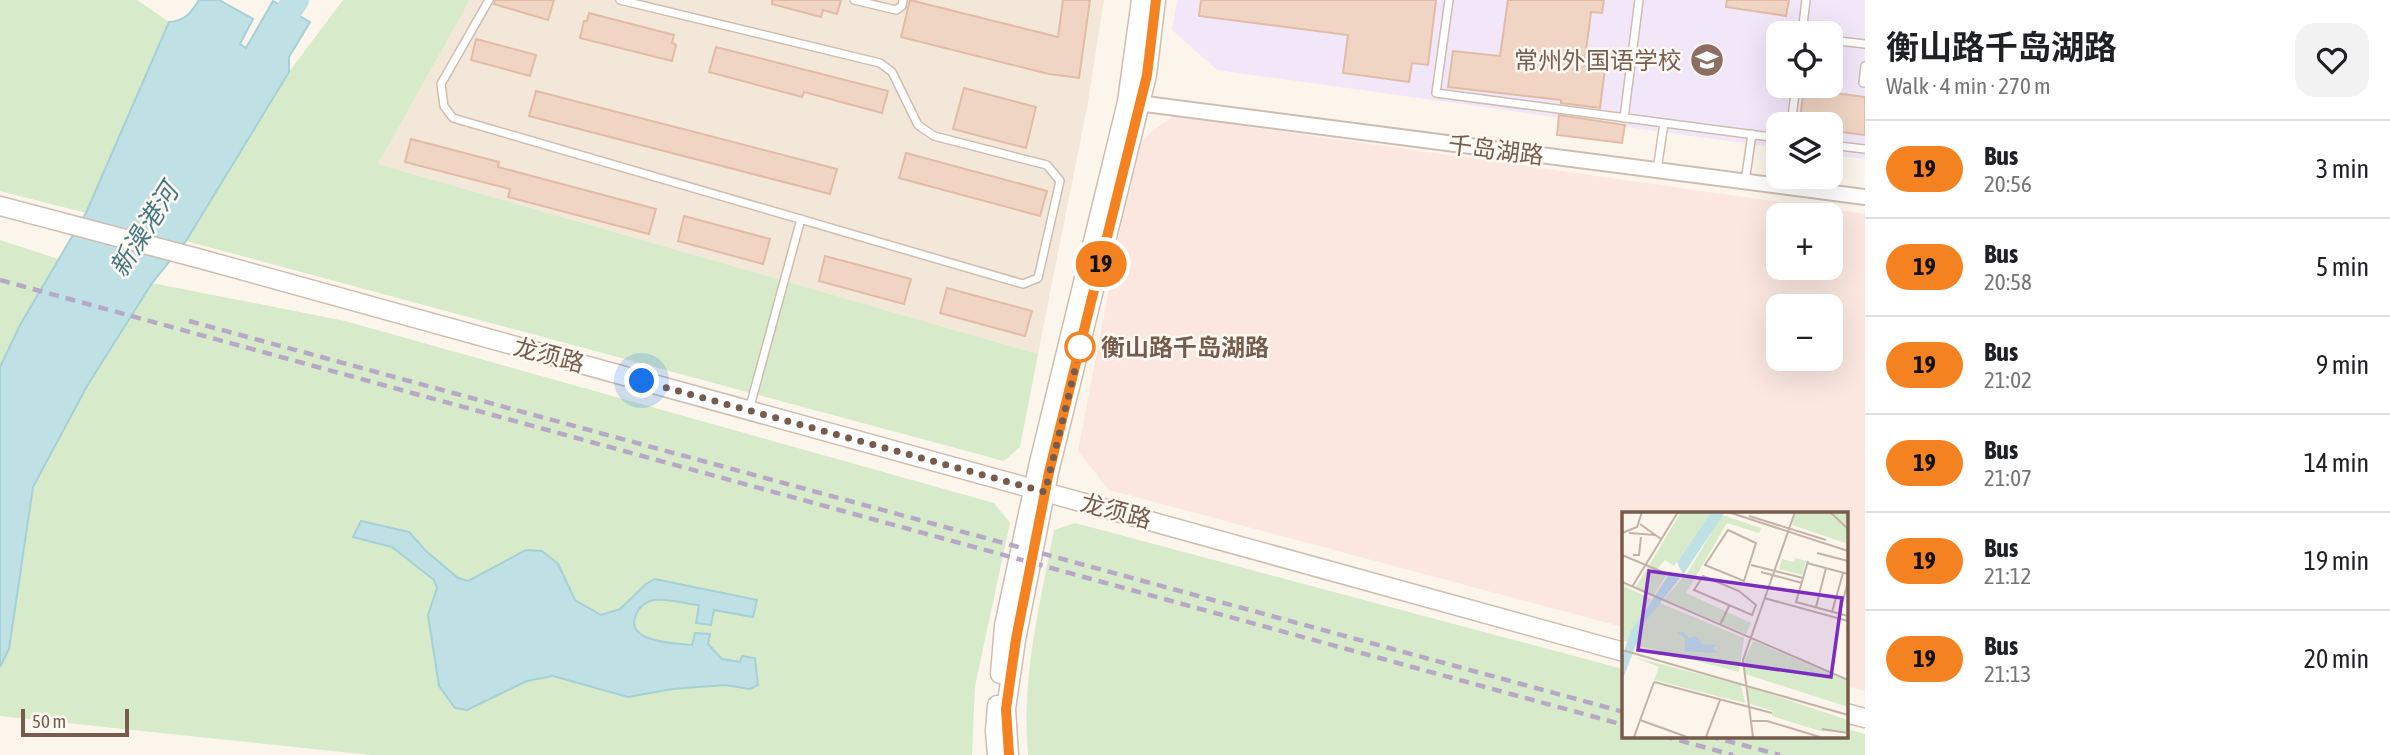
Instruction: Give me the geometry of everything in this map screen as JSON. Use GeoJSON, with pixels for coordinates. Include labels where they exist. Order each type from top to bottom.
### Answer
{"type":"FeatureCollection","features":[{"type":"Feature","properties":{"kind":"street"},"geometry":{"type":"LineString","coordinates":[[997,755],[995,731],[1004,626],[1133,103],[1141,0]]}},
{"type":"Feature","properties":{"kind":"street"},"geometry":{"type":"LineString","coordinates":[[1133,103],[1147,75],[1156,0]]}},
{"type":"Feature","properties":{"kind":"street","name":"千岛湖路"},"geometry":{"type":"LineString","coordinates":[[1133,103],[1865,197]]}},
{"type":"Feature","properties":{"kind":"street","name":"龙须路"},"geometry":{"type":"LineString","coordinates":[[7,208],[201,259],[1622,652]]}},
{"type":"Feature","properties":{"kind":"street"},"geometry":{"type":"LineString","coordinates":[[1009,755],[1006,709],[1039,490]]}},
{"type":"Feature","properties":{"kind":"street"},"geometry":{"type":"LineString","coordinates":[[1848,714],[1865,718]]}},
{"type":"Feature","properties":{"kind":"lane"},"geometry":{"type":"LineString","coordinates":[[489,0],[441,84],[444,106],[453,118],[1023,284],[1038,278],[1060,181],[1047,166],[934,136],[918,125],[892,72],[880,63],[620,0]]}},
{"type":"Feature","properties":{"kind":"lane"},"geometry":{"type":"LineString","coordinates":[[854,0],[896,10],[902,6],[903,0]]}},
{"type":"Feature","properties":{"kind":"lane"},"geometry":{"type":"LineString","coordinates":[[1449,0],[1436,93],[1766,136]]}},
{"type":"Feature","properties":{"kind":"lane"},"geometry":{"type":"LineString","coordinates":[[1625,118],[1639,0]]}},
{"type":"Feature","properties":{"kind":"lane"},"geometry":{"type":"LineString","coordinates":[[1803,21],[1806,0]]}},
{"type":"Feature","properties":{"kind":"lane"},"geometry":{"type":"LineString","coordinates":[[1843,41],[1865,44]]}},
{"type":"Feature","properties":{"kind":"lane"},"geometry":{"type":"LineString","coordinates":[[1863,83],[1865,66]]}},
{"type":"Feature","properties":{"kind":"lane"},"geometry":{"type":"LineString","coordinates":[[1657,171],[1664,123]]}},
{"type":"Feature","properties":{"kind":"lane"},"geometry":{"type":"LineString","coordinates":[[1745,183],[1752,134]]}},
{"type":"Feature","properties":{"kind":"lane"},"geometry":{"type":"LineString","coordinates":[[1843,146],[1865,149]]}},
{"type":"Feature","properties":{"kind":"lane"},"geometry":{"type":"LineString","coordinates":[[749,410],[801,219]]}},
{"type":"Feature","properties":{"kind":"shaded area"},"geometry":{"type":"Polygon","coordinates":[[[470,0],[1104,0],[1088,102],[1038,354],[378,164],[470,0]]]}},
{"type":"Feature","properties":{"kind":"shaded area"},"geometry":{"type":"Polygon","coordinates":[[[1177,0],[1865,0],[1865,159],[1843,156],[1843,112],[1766,112],[1766,146],[1217,70],[1172,30],[1177,0]]]}},
{"type":"Feature","properties":{"kind":"shaded area"},"geometry":{"type":"Polygon","coordinates":[[[1173,116],[1787,203],[1766,203],[1766,280],[1843,280],[1843,211],[1865,214],[1865,691],[1848,687],[1848,512],[1622,512],[1622,627],[1109,490],[1078,451],[1137,143],[1173,116]]]}},
{"type":"Feature","properties":{"kind":"green space"},"geometry":{"type":"Polygon","coordinates":[[[0,0],[137,0],[169,22],[86,213],[0,191],[0,0]]]}},
{"type":"Feature","properties":{"kind":"green space"},"geometry":{"type":"Polygon","coordinates":[[[343,0],[470,0],[378,164],[1038,354],[1020,447],[1004,461],[186,241],[289,72],[343,0]]]}},
{"type":"Feature","properties":{"kind":"green space"},"geometry":{"type":"Polygon","coordinates":[[[0,240],[58,259],[20,325],[0,367],[0,240]]]}},
{"type":"Feature","properties":{"kind":"green space"},"geometry":{"type":"Polygon","coordinates":[[[152,283],[345,321],[994,503],[1010,523],[975,686],[972,755],[371,755],[0,716],[0,667],[9,649],[33,487],[87,386],[152,283]]]}},
{"type":"Feature","properties":{"kind":"green space"},"geometry":{"type":"Polygon","coordinates":[[[1075,523],[1622,669],[1622,738],[1848,738],[1848,730],[1865,734],[1865,755],[1028,755],[1029,670],[1054,530],[1075,523]]]}},
{"type":"Feature","properties":{"kind":"water"},"geometry":{"type":"Polygon","coordinates":[[[199,0],[219,0],[253,19],[240,44],[246,48],[273,1],[310,22],[289,57],[289,72],[186,241],[152,283],[87,386],[33,487],[9,649],[0,667],[0,367],[20,325],[86,213],[169,22],[187,16],[199,0]]]}},
{"type":"Feature","properties":{"kind":"water"},"geometry":{"type":"Polygon","coordinates":[[[361,521],[409,532],[426,551],[458,578],[468,581],[526,550],[542,551],[558,564],[575,600],[601,615],[620,609],[655,579],[757,600],[753,617],[714,610],[711,625],[696,623],[699,605],[654,600],[640,608],[634,622],[636,630],[643,636],[663,642],[692,645],[695,633],[710,634],[708,644],[722,659],[740,662],[742,656],[755,658],[758,685],[750,689],[725,685],[672,689],[628,697],[553,676],[527,681],[467,710],[455,708],[439,686],[428,615],[437,588],[434,580],[392,547],[353,537],[361,521]]]}},
{"type":"Feature","properties":{"kind":"building"},"geometry":{"type":"Polygon","coordinates":[[[495,0],[554,0],[548,20],[494,4],[495,0]]]}},
{"type":"Feature","properties":{"kind":"building"},"geometry":{"type":"Polygon","coordinates":[[[772,0],[841,0],[837,14],[823,10],[821,17],[772,4],[772,0]]]}},
{"type":"Feature","properties":{"kind":"building"},"geometry":{"type":"Polygon","coordinates":[[[910,0],[1058,37],[1063,0],[1090,0],[1079,78],[1049,74],[901,37],[910,0]]]}},
{"type":"Feature","properties":{"kind":"building"},"geometry":{"type":"Polygon","coordinates":[[[1201,0],[1436,0],[1428,65],[1412,63],[1409,82],[1343,73],[1348,35],[1199,16],[1201,0]]]}},
{"type":"Feature","properties":{"kind":"building"},"geometry":{"type":"Polygon","coordinates":[[[1508,0],[1604,0],[1602,13],[1591,12],[1584,66],[1605,69],[1600,108],[1561,103],[1561,100],[1448,87],[1453,51],[1500,56],[1508,0]]]}},
{"type":"Feature","properties":{"kind":"building"},"geometry":{"type":"Polygon","coordinates":[[[1727,0],[1789,0],[1786,16],[1726,7],[1727,0]]]}},
{"type":"Feature","properties":{"kind":"building"},"geometry":{"type":"Polygon","coordinates":[[[589,13],[674,35],[672,43],[676,45],[672,61],[580,38],[589,13]]]}},
{"type":"Feature","properties":{"kind":"building"},"geometry":{"type":"Polygon","coordinates":[[[476,39],[536,55],[530,76],[471,60],[476,39]]]}},
{"type":"Feature","properties":{"kind":"building"},"geometry":{"type":"Polygon","coordinates":[[[716,47],[888,91],[882,113],[804,92],[802,97],[709,72],[716,47]]]}},
{"type":"Feature","properties":{"kind":"building"},"geometry":{"type":"Polygon","coordinates":[[[964,88],[1036,107],[1026,148],[953,129],[964,88]]]}},
{"type":"Feature","properties":{"kind":"building"},"geometry":{"type":"Polygon","coordinates":[[[536,91],[837,169],[830,194],[529,116],[536,91]]]}},
{"type":"Feature","properties":{"kind":"building"},"geometry":{"type":"Polygon","coordinates":[[[1843,94],[1865,97],[1865,135],[1843,132],[1843,112],[1801,112],[1803,98],[1843,98],[1843,94]]]}},
{"type":"Feature","properties":{"kind":"building"},"geometry":{"type":"Polygon","coordinates":[[[1559,115],[1625,125],[1622,143],[1557,135],[1559,115]]]}},
{"type":"Feature","properties":{"kind":"building"},"geometry":{"type":"Polygon","coordinates":[[[411,139],[499,162],[498,167],[656,209],[649,234],[508,197],[510,189],[405,162],[411,139]]]}},
{"type":"Feature","properties":{"kind":"building"},"geometry":{"type":"Polygon","coordinates":[[[906,153],[1047,191],[1040,216],[899,178],[906,153]]]}},
{"type":"Feature","properties":{"kind":"building"},"geometry":{"type":"Polygon","coordinates":[[[684,216],[770,239],[763,264],[678,241],[684,216]]]}},
{"type":"Feature","properties":{"kind":"building"},"geometry":{"type":"Polygon","coordinates":[[[825,256],[911,279],[904,304],[819,281],[825,256]]]}},
{"type":"Feature","properties":{"kind":"building"},"geometry":{"type":"Polygon","coordinates":[[[947,288],[1032,311],[1025,336],[940,313],[947,288]]]}},
{"type":"Feature","properties":{"kind":"waterway","name":"新澡港河"},"geometry":{"type":"LineString","coordinates":[[269,39],[296,0]]}},
{"type":"Feature","properties":{"kind":"railway"},"geometry":{"type":"LineString","coordinates":[[0,280],[1622,724]]}},
{"type":"Feature","properties":{"kind":"railway"},"geometry":{"type":"LineString","coordinates":[[189,321],[1622,711]]}},
{"type":"Feature","properties":{"kind":"railway"},"geometry":{"type":"LineString","coordinates":[[1670,738],[1733,755]]}},
{"type":"Feature","properties":{"kind":"railway"},"geometry":{"type":"LineString","coordinates":[[1716,738],[1780,755]]}},
{"type":"Feature","properties":{"kind":"bus line","name":"19"},"geometry":{"type":"LineString","coordinates":[[1009,755],[1006,709],[1016,639],[1049,472],[1147,75],[1156,0]]}},
{"type":"Feature","properties":{"kind":"place","name":"常州外国语学校"},"geometry":{"type":"Point","coordinates":[1707,60]}},
{"type":"Feature","properties":{"kind":"place","name":"衡山路千岛湖路"},"geometry":{"type":"Point","coordinates":[1080,347]}},
{"type":"Feature","properties":{"kind":"route"},"geometry":{"type":"LineString","coordinates":[[642,381],[1045,492],[1082,341],[1080,347]]}}]}
